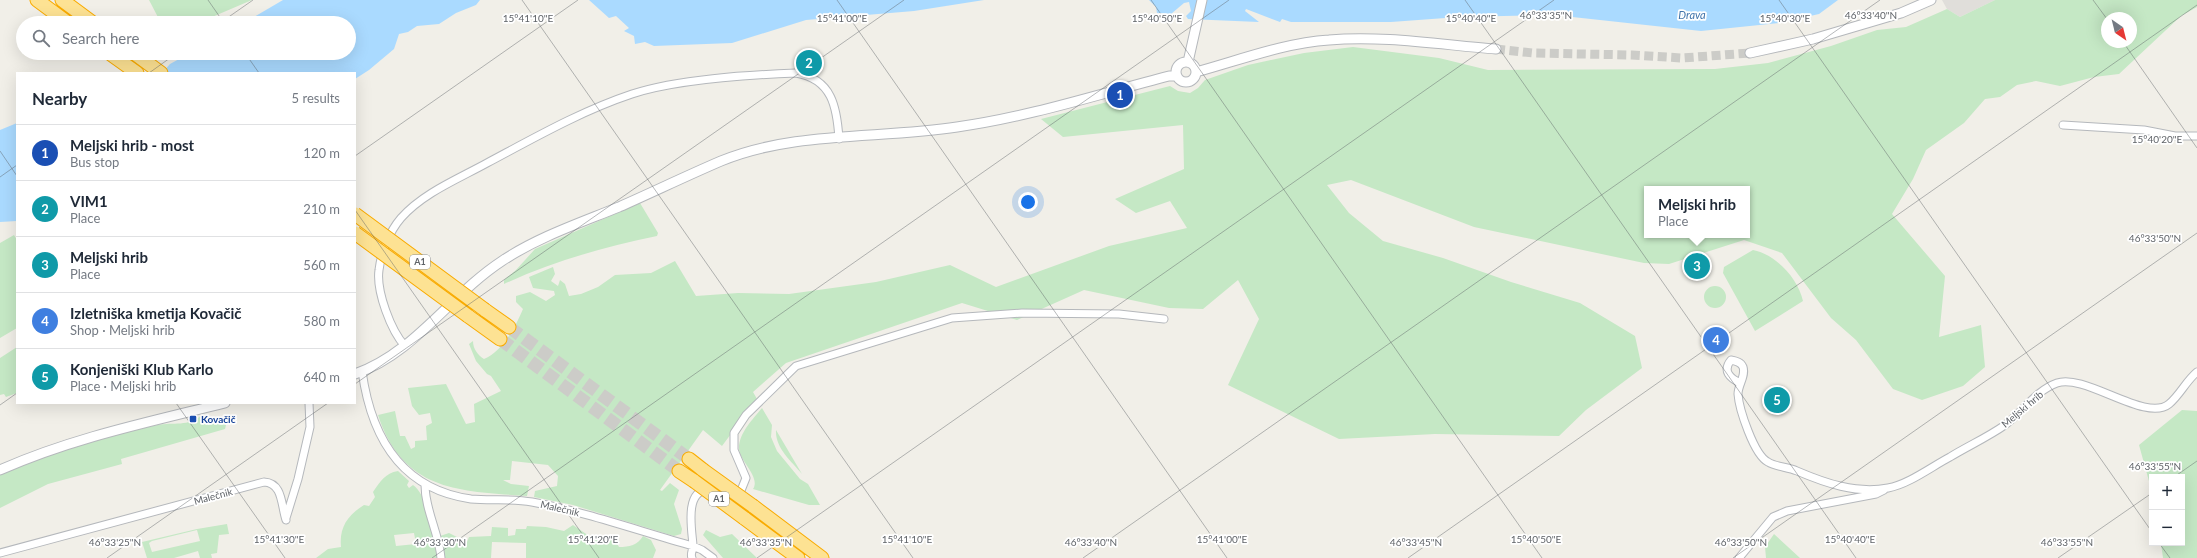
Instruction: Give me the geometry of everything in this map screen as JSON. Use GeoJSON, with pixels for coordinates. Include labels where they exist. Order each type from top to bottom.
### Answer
{"type":"FeatureCollection","features":[{"type":"Feature","properties":{"kind":"highway"},"geometry":{"type":"LineString","coordinates":[[37,0],[59,16]]}},
{"type":"Feature","properties":{"kind":"highway"},"geometry":{"type":"LineString","coordinates":[[62,0],[84,16]]}},
{"type":"Feature","properties":{"kind":"highway"},"geometry":{"type":"LineString","coordinates":[[119,60],[136,72]]}},
{"type":"Feature","properties":{"kind":"highway"},"geometry":{"type":"LineString","coordinates":[[143,60],[160,72]]}},
{"type":"Feature","properties":{"kind":"highway","name":"A1"},"geometry":{"type":"LineString","coordinates":[[356,215],[509,327]]}},
{"type":"Feature","properties":{"kind":"highway","name":"A1"},"geometry":{"type":"LineString","coordinates":[[356,234],[500,339]]}},
{"type":"Feature","properties":{"kind":"highway","name":"A1"},"geometry":{"type":"LineString","coordinates":[[689,459],[822,558]]}},
{"type":"Feature","properties":{"kind":"highway","name":"A1"},"geometry":{"type":"LineString","coordinates":[[679,471],[798,558]]}},
{"type":"Feature","properties":{"kind":"street"},"geometry":{"type":"LineString","coordinates":[[1188,62],[1202,0]]}},
{"type":"Feature","properties":{"kind":"street"},"geometry":{"type":"LineString","coordinates":[[1750,54],[1787,46],[1920,6],[1931,0]]}},
{"type":"Feature","properties":{"kind":"street"},"geometry":{"type":"LineString","coordinates":[[1196,72],[1286,47],[1329,40],[1365,39],[1496,49]]}},
{"type":"Feature","properties":{"kind":"street"},"geometry":{"type":"LineString","coordinates":[[1185,61],[1196,67],[1194,78],[1188,82],[1182,81],[1177,76],[1179,65],[1185,61]]}},
{"type":"Feature","properties":{"kind":"street"},"geometry":{"type":"LineString","coordinates":[[405,346],[395,330],[387,312],[378,272],[384,247],[400,219],[420,201],[442,187],[563,123],[632,94],[680,84],[796,73],[808,75],[825,86],[835,111],[839,139]]}},
{"type":"Feature","properties":{"kind":"street"},"geometry":{"type":"LineString","coordinates":[[359,372],[383,361],[405,346],[479,278],[512,255],[543,239],[721,161],[754,149],[787,143],[915,133],[1000,120],[1162,78],[1177,76]]}},
{"type":"Feature","properties":{"kind":"street"},"geometry":{"type":"LineString","coordinates":[[2063,125],[2144,130],[2175,136],[2197,136]]}},
{"type":"Feature","properties":{"kind":"street"},"geometry":{"type":"LineString","coordinates":[[692,558],[693,546],[690,530],[691,506],[697,495],[704,490],[710,490],[728,501],[733,502],[738,498],[746,478],[734,450],[734,433],[746,415],[796,366],[952,318],[1022,313],[1119,314],[1164,319]]}},
{"type":"Feature","properties":{"kind":"street","name":"Malečnik"},"geometry":{"type":"LineString","coordinates":[[359,372],[369,405],[384,443],[407,471],[426,484],[452,495],[471,499],[530,501],[553,506],[693,546],[702,550],[713,558]]}},
{"type":"Feature","properties":{"kind":"street","name":"Meljski hrib"},"geometry":{"type":"LineString","coordinates":[[1739,558],[1773,517],[1787,511],[1876,494],[1918,475],[1977,442],[2005,424],[2042,391],[2058,383],[2077,382],[2136,404],[2159,409],[2169,404],[2188,379],[2197,372]]}},
{"type":"Feature","properties":{"kind":"street","name":"Meljski hrib"},"geometry":{"type":"LineString","coordinates":[[1740,383],[1738,393],[1748,429],[1758,452],[1768,462],[1840,488],[1888,488]]}},
{"type":"Feature","properties":{"kind":"street"},"geometry":{"type":"LineString","coordinates":[[2,466],[63,445],[221,404]]}},
{"type":"Feature","properties":{"kind":"street","name":"Malečnik"},"geometry":{"type":"LineString","coordinates":[[0,553],[264,482],[270,483],[278,488],[286,520],[310,427],[309,404]]}},
{"type":"Feature","properties":{"kind":"street"},"geometry":{"type":"LineString","coordinates":[[426,484],[425,495],[440,545],[441,558]]}},
{"type":"Feature","properties":{"kind":"shaded area"},"geometry":{"type":"Polygon","coordinates":[[[1942,0],[1995,0],[1960,17],[1947,9],[1942,0]]]}},
{"type":"Feature","properties":{"kind":"green space"},"geometry":{"type":"Polygon","coordinates":[[[149,0],[252,0],[214,16],[157,16],[149,0]]]}},
{"type":"Feature","properties":{"kind":"green space"},"geometry":{"type":"Polygon","coordinates":[[[1995,0],[2197,0],[2197,7],[2181,16],[2119,74],[2094,77],[2060,86],[2036,81],[2017,85],[2000,97],[1985,99],[1964,123],[1926,150],[1913,179],[1892,214],[1945,276],[1939,337],[1981,325],[1985,367],[1963,386],[1922,400],[1893,389],[1856,340],[1831,318],[1782,253],[1744,240],[1669,264],[1644,263],[1474,227],[1351,180],[1327,185],[1349,213],[1383,241],[1443,258],[1511,282],[1580,303],[1635,336],[1642,368],[1586,410],[1559,436],[1435,434],[1339,439],[1228,385],[1259,319],[1238,280],[1203,309],[1169,308],[1084,290],[1017,320],[962,303],[786,363],[753,392],[757,399],[722,446],[703,430],[660,490],[662,491],[670,483],[679,490],[674,504],[682,529],[681,534],[674,536],[573,505],[534,497],[535,491],[557,486],[558,476],[548,465],[512,461],[510,480],[503,480],[511,484],[529,486],[527,496],[479,492],[457,488],[437,482],[418,473],[402,459],[389,440],[378,415],[395,411],[400,436],[405,436],[411,449],[415,447],[415,441],[427,440],[426,426],[432,423],[430,413],[419,415],[412,406],[408,388],[446,384],[466,424],[475,422],[474,404],[501,391],[491,376],[487,374],[476,361],[469,344],[473,341],[476,352],[484,359],[497,351],[508,338],[523,309],[516,302],[516,296],[530,292],[546,301],[555,295],[554,291],[533,288],[529,277],[553,267],[555,274],[551,281],[558,286],[560,280],[565,284],[569,296],[581,294],[598,287],[615,275],[651,273],[675,261],[696,296],[738,293],[789,294],[876,282],[950,265],[996,287],[1109,246],[1187,228],[1170,201],[1136,213],[1115,199],[1184,169],[1183,125],[1063,137],[1041,119],[1170,86],[1178,91],[1190,93],[1198,88],[1205,80],[1248,65],[1304,53],[1353,47],[1439,58],[1488,70],[1715,69],[1768,63],[1831,46],[1877,30],[1906,27],[1947,9],[1960,17],[1995,0]]]}},
{"type":"Feature","properties":{"kind":"green space"},"geometry":{"type":"Polygon","coordinates":[[[640,203],[658,233],[657,236],[579,256],[541,268],[504,284],[504,280],[516,270],[535,249],[640,203]]]}},
{"type":"Feature","properties":{"kind":"green space"},"geometry":{"type":"Polygon","coordinates":[[[14,235],[16,238],[16,329],[0,338],[0,243],[14,235]]]}},
{"type":"Feature","properties":{"kind":"green space"},"geometry":{"type":"Polygon","coordinates":[[[1753,250],[1769,256],[1784,268],[1796,284],[1803,301],[1755,331],[1723,273],[1724,267],[1753,250]]]}},
{"type":"Feature","properties":{"kind":"green space"},"geometry":{"type":"Polygon","coordinates":[[[1715,286],[1723,289],[1726,297],[1723,305],[1715,308],[1707,305],[1704,297],[1707,289],[1715,286]]]}},
{"type":"Feature","properties":{"kind":"green space"},"geometry":{"type":"Polygon","coordinates":[[[16,348],[16,393],[6,397],[4,394],[0,395],[0,358],[16,348]]]}},
{"type":"Feature","properties":{"kind":"green space"},"geometry":{"type":"Polygon","coordinates":[[[762,408],[772,425],[771,437],[777,451],[800,479],[808,484],[820,505],[809,505],[753,489],[755,484],[754,479],[742,458],[739,448],[741,437],[747,426],[762,408]]]}},
{"type":"Feature","properties":{"kind":"green space"},"geometry":{"type":"Polygon","coordinates":[[[2182,410],[2197,411],[2197,558],[2163,558],[2161,546],[2185,546],[2185,474],[2149,474],[2149,481],[2139,445],[2182,410]]]}},
{"type":"Feature","properties":{"kind":"green space"},"geometry":{"type":"Polygon","coordinates":[[[202,415],[206,419],[222,417],[226,425],[225,429],[121,459],[122,464],[48,484],[0,508],[0,475],[57,452],[97,440],[157,425],[186,423],[197,419],[202,415]]]}},
{"type":"Feature","properties":{"kind":"green space"},"geometry":{"type":"Polygon","coordinates":[[[776,430],[802,474],[778,443],[776,430]]]}},
{"type":"Feature","properties":{"kind":"green space"},"geometry":{"type":"Polygon","coordinates":[[[398,471],[409,481],[407,485],[409,488],[413,485],[423,498],[430,518],[438,558],[316,558],[328,549],[341,547],[343,528],[349,517],[364,505],[369,506],[375,497],[373,492],[383,478],[393,472],[398,471]],[[414,533],[394,535],[396,546],[416,544],[414,533]]]}},
{"type":"Feature","properties":{"kind":"green space"},"geometry":{"type":"Polygon","coordinates":[[[227,524],[229,534],[219,535],[217,553],[211,554],[212,558],[200,558],[198,551],[174,558],[147,558],[142,542],[197,529],[227,524]],[[197,530],[149,543],[152,552],[200,541],[197,530]]]}},
{"type":"Feature","properties":{"kind":"green space"},"geometry":{"type":"Polygon","coordinates":[[[573,525],[595,540],[615,540],[619,547],[633,545],[639,542],[643,536],[651,540],[656,550],[653,558],[526,558],[526,543],[492,542],[491,558],[444,558],[440,536],[449,533],[467,542],[469,537],[491,536],[492,527],[508,528],[508,536],[515,535],[516,529],[526,529],[527,526],[546,527],[564,531],[573,525]]]}},
{"type":"Feature","properties":{"kind":"green space"},"geometry":{"type":"Polygon","coordinates":[[[706,530],[720,537],[732,534],[757,558],[723,558],[703,535],[706,530]]]}},
{"type":"Feature","properties":{"kind":"green space"},"geometry":{"type":"Polygon","coordinates":[[[1774,534],[1800,558],[1766,558],[1765,547],[1774,534]]]}},
{"type":"Feature","properties":{"kind":"water"},"geometry":{"type":"Polygon","coordinates":[[[283,0],[480,0],[476,5],[456,13],[439,24],[417,26],[408,32],[399,34],[394,49],[369,70],[356,78],[356,72],[163,72],[170,64],[177,60],[356,60],[356,16],[256,16],[283,0]]]}},
{"type":"Feature","properties":{"kind":"water"},"geometry":{"type":"Polygon","coordinates":[[[589,0],[984,0],[914,11],[806,20],[732,43],[654,46],[645,42],[635,44],[634,36],[624,31],[629,28],[616,16],[609,18],[589,0]]]}},
{"type":"Feature","properties":{"kind":"water","name":"Drava"},"geometry":{"type":"Polygon","coordinates":[[[1149,0],[1838,0],[1819,14],[1779,23],[1701,31],[1554,15],[1459,17],[1391,22],[1291,22],[1282,19],[1280,22],[1246,9],[1245,11],[1259,22],[1188,19],[1186,16],[1191,11],[1189,2],[1184,3],[1171,14],[1157,13],[1156,7],[1149,0]]]}},
{"type":"Feature","properties":{"kind":"water"},"geometry":{"type":"Polygon","coordinates":[[[16,123],[16,221],[0,222],[0,130],[16,123]]]}},
{"type":"Feature","properties":{"kind":"tunnel"},"geometry":{"type":"LineString","coordinates":[[1496,49],[1533,53],[1632,55],[1682,58],[1750,53]]}},
{"type":"Feature","properties":{"kind":"tunnel"},"geometry":{"type":"LineString","coordinates":[[509,327],[689,459]]}},
{"type":"Feature","properties":{"kind":"tunnel"},"geometry":{"type":"LineString","coordinates":[[500,339],[679,471]]}},
{"type":"Feature","properties":{"kind":"place","name":"VIM1"},"geometry":{"type":"Point","coordinates":[809,63]}},
{"type":"Feature","properties":{"kind":"place","name":"Meljski hrib - most"},"geometry":{"type":"Point","coordinates":[1120,95]}},
{"type":"Feature","properties":{"kind":"place","name":"Meljski hrib"},"geometry":{"type":"Point","coordinates":[1697,266]}},
{"type":"Feature","properties":{"kind":"place","name":"Izletniška kmetija Kovačič"},"geometry":{"type":"Point","coordinates":[1716,340]}},
{"type":"Feature","properties":{"kind":"place","name":"Konjeniški Klub Karlo"},"geometry":{"type":"Point","coordinates":[1777,400]}},
{"type":"Feature","properties":{"kind":"place","name":"Kovačič"},"geometry":{"type":"Point","coordinates":[193,419]}}]}
